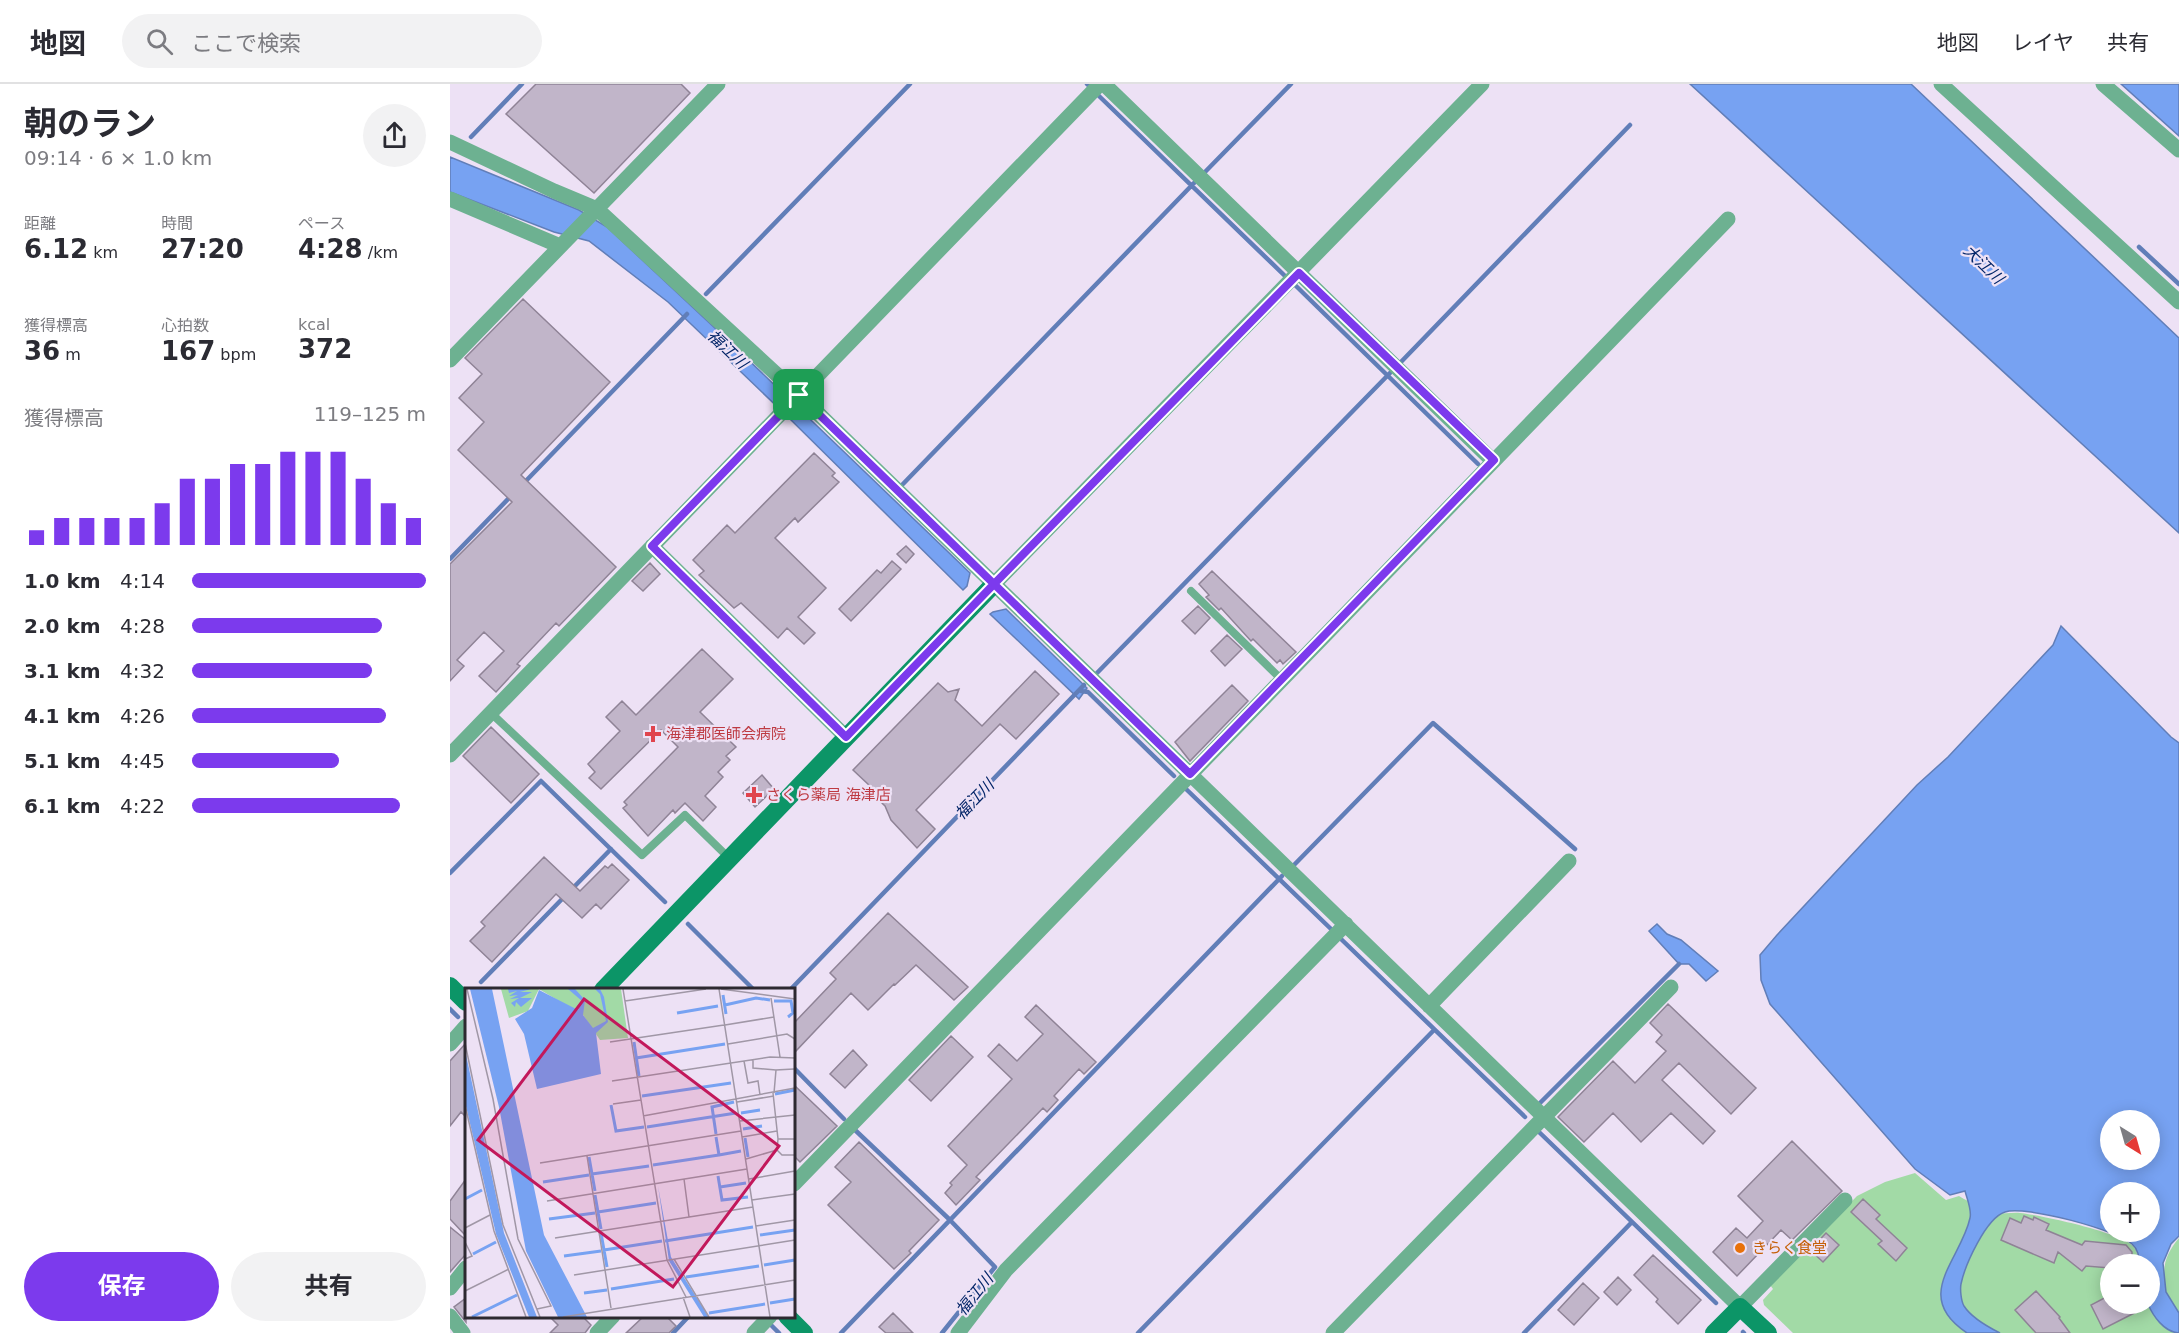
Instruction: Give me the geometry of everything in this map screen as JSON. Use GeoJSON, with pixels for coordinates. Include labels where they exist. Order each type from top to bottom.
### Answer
{"type":"FeatureCollection","features":[{"type":"Feature","properties":{"kind":"street"},"geometry":{"type":"LineString","coordinates":[[450,360],[718,84]]}},
{"type":"Feature","properties":{"kind":"street"},"geometry":{"type":"LineString","coordinates":[[450,755],[1102,84],[1494,460]]}},
{"type":"Feature","properties":{"kind":"street"},"geometry":{"type":"LineString","coordinates":[[605,988],[994,584],[1482,84]]}},
{"type":"Feature","properties":{"kind":"street"},"geometry":{"type":"LineString","coordinates":[[1941,84],[2179,302]]}},
{"type":"Feature","properties":{"kind":"street"},"geometry":{"type":"LineString","coordinates":[[2103,84],[2179,150]]}},
{"type":"Feature","properties":{"kind":"street"},"geometry":{"type":"LineString","coordinates":[[450,142],[594,212],[797,397],[994,584],[1768,1333]]}},
{"type":"Feature","properties":{"kind":"street"},"geometry":{"type":"LineString","coordinates":[[450,199],[563,244]]}},
{"type":"Feature","properties":{"kind":"street"},"geometry":{"type":"LineString","coordinates":[[795,1183],[1728,219]]}},
{"type":"Feature","properties":{"kind":"street"},"geometry":{"type":"LineString","coordinates":[[652,546],[846,737]]}},
{"type":"Feature","properties":{"kind":"street"},"geometry":{"type":"LineString","coordinates":[[1429,1006],[1569,861]]}},
{"type":"Feature","properties":{"kind":"street"},"geometry":{"type":"LineString","coordinates":[[958,1333],[1006,1270],[1346,924]]}},
{"type":"Feature","properties":{"kind":"street"},"geometry":{"type":"LineString","coordinates":[[450,986],[465,1001]]}},
{"type":"Feature","properties":{"kind":"street"},"geometry":{"type":"LineString","coordinates":[[1333,1333],[1671,987]]}},
{"type":"Feature","properties":{"kind":"street"},"geometry":{"type":"LineString","coordinates":[[450,1044],[465,1027]]}},
{"type":"Feature","properties":{"kind":"street"},"geometry":{"type":"LineString","coordinates":[[1714,1333],[1845,1200]]}},
{"type":"Feature","properties":{"kind":"street"},"geometry":{"type":"LineString","coordinates":[[450,1288],[465,1269]]}},
{"type":"Feature","properties":{"kind":"street"},"geometry":{"type":"LineString","coordinates":[[450,1316],[463,1333]]}},
{"type":"Feature","properties":{"kind":"street"},"geometry":{"type":"LineString","coordinates":[[597,1333],[612,1318]]}},
{"type":"Feature","properties":{"kind":"street"},"geometry":{"type":"LineString","coordinates":[[754,1333],[769,1318]]}},
{"type":"Feature","properties":{"kind":"street"},"geometry":{"type":"LineString","coordinates":[[788,1318],[804,1333]]}},
{"type":"Feature","properties":{"kind":"lane"},"geometry":{"type":"LineString","coordinates":[[1191,591],[1282,680]]}},
{"type":"Feature","properties":{"kind":"lane"},"geometry":{"type":"LineString","coordinates":[[491,713],[642,855],[685,815],[730,859]]}},
{"type":"Feature","properties":{"kind":"green space"},"geometry":{"type":"Polygon","coordinates":[[[1915,1173],[1946,1200],[1959,1196],[1996,1212],[2045,1217],[2100,1231],[2100,1242],[2127,1242],[2134,1247],[2137,1254],[2100,1254],[2100,1314],[2160,1314],[2160,1275],[2164,1275],[2168,1255],[2179,1238],[2179,1333],[1793,1333],[1764,1305],[1763,1300],[1773,1289],[1770,1285],[1857,1196],[1885,1182],[1915,1173]]]}},
{"type":"Feature","properties":{"kind":"water","name":"大江川"},"geometry":{"type":"Polygon","coordinates":[[[1690,84],[1911,84],[2179,338],[2179,533],[1690,84]]]}},
{"type":"Feature","properties":{"kind":"water"},"geometry":{"type":"Polygon","coordinates":[[[2121,84],[2179,84],[2179,136],[2121,84]]]}},
{"type":"Feature","properties":{"kind":"water"},"geometry":{"type":"Polygon","coordinates":[[[450,157],[579,210],[607,227],[970,573],[967,586],[963,590],[668,302],[589,241],[554,232],[450,192],[450,157]]]}},
{"type":"Feature","properties":{"kind":"water"},"geometry":{"type":"Polygon","coordinates":[[[1006,609],[1087,688],[1079,699],[990,614],[1006,609]]]}},
{"type":"Feature","properties":{"kind":"water"},"geometry":{"type":"Polygon","coordinates":[[[2061,626],[2179,743],[2179,1236],[2171,1244],[2163,1263],[2166,1292],[2179,1313],[2179,1333],[2164,1327],[2153,1314],[2160,1314],[2160,1254],[2138,1254],[2129,1242],[2160,1242],[2160,1182],[2100,1182],[2100,1229],[2050,1215],[2016,1211],[2005,1212],[1991,1223],[1977,1243],[1967,1266],[1963,1276],[1961,1295],[1964,1306],[1971,1314],[2000,1333],[1967,1333],[1951,1319],[1943,1305],[1941,1291],[1944,1277],[1970,1218],[1970,1208],[1965,1191],[1950,1195],[1915,1169],[1770,1004],[1761,980],[1760,955],[1917,785],[1948,757],[2053,645],[2061,626]]]}},
{"type":"Feature","properties":{"kind":"water"},"geometry":{"type":"Polygon","coordinates":[[[1657,924],[1667,934],[1681,940],[1718,971],[1706,981],[1689,964],[1679,964],[1649,931],[1657,924]]]}},
{"type":"Feature","properties":{"kind":"building"},"geometry":{"type":"Polygon","coordinates":[[[536,84],[681,84],[690,93],[594,193],[506,114],[536,84]]]}},
{"type":"Feature","properties":{"kind":"building"},"geometry":{"type":"Polygon","coordinates":[[[523,299],[610,382],[521,475],[616,567],[559,626],[556,623],[517,664],[520,666],[496,692],[479,676],[504,651],[484,632],[457,660],[464,666],[450,681],[450,564],[512,502],[458,450],[484,422],[459,398],[482,374],[465,358],[523,299]]]}},
{"type":"Feature","properties":{"kind":"building"},"geometry":{"type":"Polygon","coordinates":[[[814,453],[835,473],[832,476],[839,482],[798,522],[795,518],[775,538],[826,588],[798,617],[815,633],[804,644],[787,628],[778,638],[741,603],[734,608],[699,575],[704,571],[693,560],[727,525],[735,533],[814,453]]]}},
{"type":"Feature","properties":{"kind":"building"},"geometry":{"type":"Polygon","coordinates":[[[906,546],[914,554],[906,563],[897,554],[906,546]]]}},
{"type":"Feature","properties":{"kind":"building"},"geometry":{"type":"Polygon","coordinates":[[[892,561],[901,569],[851,621],[839,609],[877,570],[881,573],[892,561]]]}},
{"type":"Feature","properties":{"kind":"building"},"geometry":{"type":"Polygon","coordinates":[[[650,563],[660,574],[643,591],[632,581],[650,563]]]}},
{"type":"Feature","properties":{"kind":"building"},"geometry":{"type":"Polygon","coordinates":[[[1212,571],[1296,652],[1283,664],[1280,660],[1277,663],[1253,639],[1251,641],[1221,608],[1219,610],[1206,597],[1209,595],[1199,584],[1212,571]]]}},
{"type":"Feature","properties":{"kind":"building"},"geometry":{"type":"Polygon","coordinates":[[[1198,606],[1210,618],[1195,634],[1182,621],[1198,606]]]}},
{"type":"Feature","properties":{"kind":"building"},"geometry":{"type":"Polygon","coordinates":[[[1227,635],[1242,649],[1225,666],[1211,651],[1227,635]]]}},
{"type":"Feature","properties":{"kind":"building"},"geometry":{"type":"Polygon","coordinates":[[[702,649],[733,679],[700,712],[736,747],[726,756],[730,760],[718,772],[723,777],[705,796],[716,807],[703,821],[685,803],[675,813],[673,810],[648,836],[623,808],[627,805],[624,802],[678,747],[661,730],[601,789],[589,778],[595,772],[588,764],[620,731],[606,717],[622,701],[636,715],[702,649]]]}},
{"type":"Feature","properties":{"kind":"building"},"geometry":{"type":"Polygon","coordinates":[[[1035,671],[1059,694],[1016,739],[1000,724],[916,810],[935,829],[917,848],[891,820],[885,806],[867,789],[870,786],[853,770],[938,683],[948,692],[959,689],[955,700],[982,726],[1035,671]]]}},
{"type":"Feature","properties":{"kind":"building"},"geometry":{"type":"Polygon","coordinates":[[[1232,685],[1248,701],[1190,761],[1175,742],[1232,685]]]}},
{"type":"Feature","properties":{"kind":"building"},"geometry":{"type":"Polygon","coordinates":[[[491,727],[539,774],[511,803],[463,756],[491,727]]]}},
{"type":"Feature","properties":{"kind":"building","name":"さくら薬局 海津店"},"geometry":{"type":"Polygon","coordinates":[[[762,775],[774,789],[755,807],[743,793],[762,775]]]}},
{"type":"Feature","properties":{"kind":"building"},"geometry":{"type":"Polygon","coordinates":[[[544,857],[580,891],[605,866],[608,868],[612,864],[629,880],[601,909],[596,904],[582,918],[556,894],[492,962],[470,941],[485,926],[481,922],[544,857]]]}},
{"type":"Feature","properties":{"kind":"building"},"geometry":{"type":"Polygon","coordinates":[[[888,913],[968,987],[954,1000],[916,965],[868,1010],[851,993],[795,1052],[795,1022],[836,979],[830,973],[888,913]]]}},
{"type":"Feature","properties":{"kind":"building"},"geometry":{"type":"Polygon","coordinates":[[[1668,1004],[1756,1088],[1731,1114],[1679,1063],[1662,1080],[1715,1131],[1703,1144],[1671,1113],[1641,1142],[1613,1113],[1584,1142],[1558,1117],[1613,1061],[1635,1083],[1666,1051],[1656,1042],[1662,1035],[1650,1023],[1668,1004]]]}},
{"type":"Feature","properties":{"kind":"building"},"geometry":{"type":"Polygon","coordinates":[[[1036,1005],[1096,1062],[1084,1074],[1079,1069],[1054,1096],[1058,1100],[1047,1112],[1043,1108],[976,1177],[980,1180],[956,1205],[945,1193],[952,1185],[950,1183],[967,1165],[948,1146],[1012,1079],[988,1056],[999,1044],[1017,1061],[1043,1034],[1025,1017],[1036,1005]]]}},
{"type":"Feature","properties":{"kind":"building"},"geometry":{"type":"Polygon","coordinates":[[[951,1036],[973,1057],[931,1101],[909,1080],[951,1036]]]}},
{"type":"Feature","properties":{"kind":"building"},"geometry":{"type":"Polygon","coordinates":[[[465,1044],[465,1116],[461,1112],[450,1126],[450,1061],[465,1044]]]}},
{"type":"Feature","properties":{"kind":"building"},"geometry":{"type":"Polygon","coordinates":[[[853,1050],[867,1065],[845,1088],[830,1074],[853,1050]]]}},
{"type":"Feature","properties":{"kind":"building"},"geometry":{"type":"Polygon","coordinates":[[[795,1086],[837,1126],[800,1162],[795,1157],[795,1086]]]}},
{"type":"Feature","properties":{"kind":"building"},"geometry":{"type":"Polygon","coordinates":[[[1792,1141],[1842,1191],[1792,1240],[1781,1230],[1737,1276],[1713,1252],[1736,1228],[1747,1238],[1763,1221],[1738,1196],[1792,1141]]]}},
{"type":"Feature","properties":{"kind":"building"},"geometry":{"type":"Polygon","coordinates":[[[859,1142],[939,1220],[894,1269],[828,1205],[851,1182],[835,1167],[859,1142]]]}},
{"type":"Feature","properties":{"kind":"building"},"geometry":{"type":"Polygon","coordinates":[[[465,1180],[465,1235],[450,1219],[450,1201],[465,1180]]]}},
{"type":"Feature","properties":{"kind":"building"},"geometry":{"type":"Polygon","coordinates":[[[1863,1199],[1880,1215],[1876,1219],[1907,1248],[1896,1261],[1878,1244],[1882,1241],[1851,1212],[1863,1199]]]}},
{"type":"Feature","properties":{"kind":"building"},"geometry":{"type":"Polygon","coordinates":[[[2024,1216],[2033,1220],[2034,1217],[2049,1224],[2046,1230],[2082,1245],[2085,1241],[2126,1245],[2132,1254],[2100,1254],[2100,1267],[2086,1266],[2082,1271],[2058,1252],[2054,1263],[2001,1240],[2010,1218],[2021,1223],[2024,1216]]]}},
{"type":"Feature","properties":{"kind":"building"},"geometry":{"type":"Polygon","coordinates":[[[450,1227],[465,1239],[465,1255],[450,1272],[450,1227]]]}},
{"type":"Feature","properties":{"kind":"building"},"geometry":{"type":"Polygon","coordinates":[[[1826,1233],[1839,1245],[1823,1262],[1810,1250],[1826,1233]]]}},
{"type":"Feature","properties":{"kind":"building"},"geometry":{"type":"Polygon","coordinates":[[[1653,1255],[1701,1300],[1678,1324],[1656,1302],[1658,1299],[1634,1275],[1653,1255]]]}},
{"type":"Feature","properties":{"kind":"building"},"geometry":{"type":"Polygon","coordinates":[[[1618,1277],[1631,1290],[1617,1305],[1604,1292],[1618,1277]]]}},
{"type":"Feature","properties":{"kind":"building"},"geometry":{"type":"Polygon","coordinates":[[[1583,1283],[1599,1298],[1574,1325],[1558,1310],[1583,1283]]]}},
{"type":"Feature","properties":{"kind":"building"},"geometry":{"type":"Polygon","coordinates":[[[2036,1291],[2060,1317],[2070,1333],[2036,1333],[2015,1310],[2036,1291]]]}},
{"type":"Feature","properties":{"kind":"building"},"geometry":{"type":"Polygon","coordinates":[[[465,1299],[466,1322],[454,1307],[465,1299]]]}},
{"type":"Feature","properties":{"kind":"building"},"geometry":{"type":"Polygon","coordinates":[[[2100,1300],[2100,1314],[2132,1314],[2103,1329],[2091,1305],[2100,1300]]]}},
{"type":"Feature","properties":{"kind":"building"},"geometry":{"type":"Polygon","coordinates":[[[893,1313],[913,1333],[886,1333],[879,1327],[893,1313]]]}},
{"type":"Feature","properties":{"kind":"building"},"geometry":{"type":"Polygon","coordinates":[[[551,1318],[584,1318],[591,1325],[585,1333],[550,1333],[558,1325],[551,1318]]]}},
{"type":"Feature","properties":{"kind":"building"},"geometry":{"type":"Polygon","coordinates":[[[642,1318],[668,1318],[676,1326],[669,1333],[626,1333],[642,1318]]]}},
{"type":"Feature","properties":{"kind":"waterway"},"geometry":{"type":"LineString","coordinates":[[471,137],[522,84]]}},
{"type":"Feature","properties":{"kind":"waterway"},"geometry":{"type":"LineString","coordinates":[[706,294],[910,84]]}},
{"type":"Feature","properties":{"kind":"waterway"},"geometry":{"type":"LineString","coordinates":[[1205,172],[1291,84]]}},
{"type":"Feature","properties":{"kind":"waterway"},"geometry":{"type":"LineString","coordinates":[[1099,96],[1285,276]]}},
{"type":"Feature","properties":{"kind":"waterway"},"geometry":{"type":"LineString","coordinates":[[1400,363],[1630,125]]}},
{"type":"Feature","properties":{"kind":"waterway"},"geometry":{"type":"LineString","coordinates":[[903,484],[1195,182]]}},
{"type":"Feature","properties":{"kind":"waterway"},"geometry":{"type":"LineString","coordinates":[[2139,247],[2179,284]]}},
{"type":"Feature","properties":{"kind":"waterway"},"geometry":{"type":"LineString","coordinates":[[1295,285],[1478,464]]}},
{"type":"Feature","properties":{"kind":"waterway"},"geometry":{"type":"LineString","coordinates":[[522,485],[687,314]]}},
{"type":"Feature","properties":{"kind":"waterway"},"geometry":{"type":"LineString","coordinates":[[1097,673],[1390,373]]}},
{"type":"Feature","properties":{"kind":"waterway"},"geometry":{"type":"LineString","coordinates":[[450,559],[512,495]]}},
{"type":"Feature","properties":{"kind":"waterway","name":"福江川"},"geometry":{"type":"LineString","coordinates":[[792,988],[1084,685]]}},
{"type":"Feature","properties":{"kind":"waterway"},"geometry":{"type":"LineString","coordinates":[[1081,691],[1088,692],[1174,776]]}},
{"type":"Feature","properties":{"kind":"waterway"},"geometry":{"type":"LineString","coordinates":[[1294,865],[1433,723],[1575,849]]}},
{"type":"Feature","properties":{"kind":"waterway"},"geometry":{"type":"LineString","coordinates":[[450,873],[541,781],[665,902]]}},
{"type":"Feature","properties":{"kind":"waterway"},"geometry":{"type":"LineString","coordinates":[[1186,789],[1331,929]]}},
{"type":"Feature","properties":{"kind":"waterway"},"geometry":{"type":"LineString","coordinates":[[571,890],[611,849]]}},
{"type":"Feature","properties":{"kind":"waterway"},"geometry":{"type":"LineString","coordinates":[[841,1333],[1282,876]]}},
{"type":"Feature","properties":{"kind":"waterway"},"geometry":{"type":"LineString","coordinates":[[481,982],[565,896]]}},
{"type":"Feature","properties":{"kind":"waterway"},"geometry":{"type":"LineString","coordinates":[[688,924],[752,988]]}},
{"type":"Feature","properties":{"kind":"waterway"},"geometry":{"type":"LineString","coordinates":[[1341,939],[1525,1117]]}},
{"type":"Feature","properties":{"kind":"waterway"},"geometry":{"type":"LineString","coordinates":[[1540,1103],[1679,964]]}},
{"type":"Feature","properties":{"kind":"waterway"},"geometry":{"type":"LineString","coordinates":[[450,1009],[458,1017]]}},
{"type":"Feature","properties":{"kind":"waterway"},"geometry":{"type":"LineString","coordinates":[[1138,1333],[1434,1030]]}},
{"type":"Feature","properties":{"kind":"waterway","name":"福江川"},"geometry":{"type":"LineString","coordinates":[[795,1069],[844,1119]]}},
{"type":"Feature","properties":{"kind":"waterway","name":"福江川"},"geometry":{"type":"LineString","coordinates":[[855,1130],[949,1219],[995,1267],[942,1333]]}},
{"type":"Feature","properties":{"kind":"waterway"},"geometry":{"type":"LineString","coordinates":[[1539,1132],[1716,1303]]}},
{"type":"Feature","properties":{"kind":"waterway"},"geometry":{"type":"LineString","coordinates":[[1524,1333],[1632,1222]]}},
{"type":"Feature","properties":{"kind":"waterway"},"geometry":{"type":"LineString","coordinates":[[673,1333],[687,1318]]}},
{"type":"Feature","properties":{"kind":"waterway"},"geometry":{"type":"LineString","coordinates":[[772,1326],[779,1333]]}},
{"type":"Feature","properties":{"kind":"place","name":"海津郡医師会病院"},"geometry":{"type":"Point","coordinates":[653,734]}},
{"type":"Feature","properties":{"kind":"place","name":"さくら薬局 海津店"},"geometry":{"type":"Point","coordinates":[754,795]}},
{"type":"Feature","properties":{"kind":"place","name":"きらく食堂"},"geometry":{"type":"Point","coordinates":[1740,1248]}},
{"type":"Feature","properties":{"kind":"route"},"geometry":{"type":"LineString","coordinates":[[799,395],[652,546],[846,737],[994,584],[1190,774],[1494,460],[1299,273],[994,584],[799,395]]}}]}
